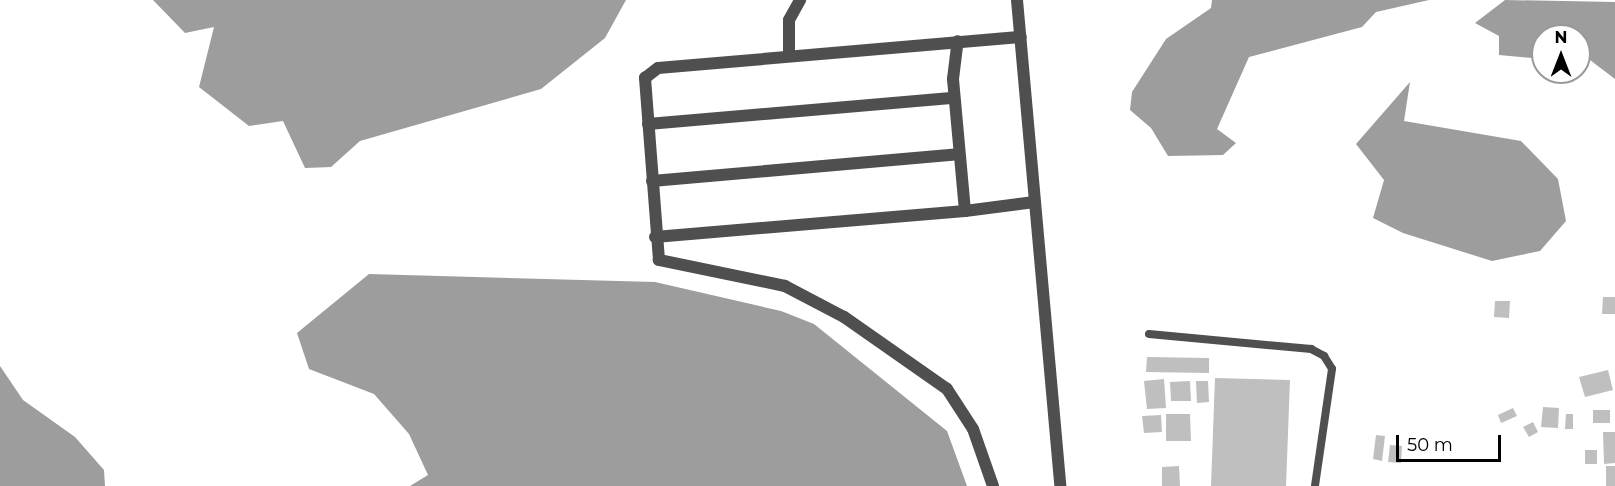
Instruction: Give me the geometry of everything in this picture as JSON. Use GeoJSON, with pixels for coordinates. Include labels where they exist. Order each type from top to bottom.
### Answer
{"type":"FeatureCollection","features":[{"type":"Feature","properties":{"kind":"street"},"geometry":{"type":"LineString","coordinates":[[789,57],[789,20],[800,0]]}},
{"type":"Feature","properties":{"kind":"street"},"geometry":{"type":"LineString","coordinates":[[1017,0],[1060,486]]}},
{"type":"Feature","properties":{"kind":"street"},"geometry":{"type":"LineString","coordinates":[[993,486],[964,412],[933,377],[821,302],[793,289],[757,278],[662,262],[656,255],[645,78],[650,71],[1021,37]]}},
{"type":"Feature","properties":{"kind":"street"},"geometry":{"type":"LineString","coordinates":[[958,41],[954,98],[965,211]]}},
{"type":"Feature","properties":{"kind":"street"},"geometry":{"type":"LineString","coordinates":[[648,124],[954,98]]}},
{"type":"Feature","properties":{"kind":"street"},"geometry":{"type":"LineString","coordinates":[[652,181],[958,154]]}},
{"type":"Feature","properties":{"kind":"street"},"geometry":{"type":"LineString","coordinates":[[656,237],[965,211],[1034,202]]}},
{"type":"Feature","properties":{"kind":"lane"},"geometry":{"type":"LineString","coordinates":[[1149,334],[1311,349],[1324,356],[1332,369],[1315,486]]}},
{"type":"Feature","properties":{"kind":"shaded area"},"geometry":{"type":"Polygon","coordinates":[[[153,0],[626,0],[605,38],[541,89],[360,141],[331,167],[305,168],[283,121],[249,126],[199,87],[214,27],[185,33],[153,0]]]}},
{"type":"Feature","properties":{"kind":"shaded area"},"geometry":{"type":"Polygon","coordinates":[[[1212,0],[1429,0],[1376,12],[1362,27],[1249,57],[1217,129],[1236,143],[1223,155],[1168,156],[1151,128],[1130,110],[1132,92],[1166,39],[1211,8],[1212,0]]]}},
{"type":"Feature","properties":{"kind":"shaded area"},"geometry":{"type":"Polygon","coordinates":[[[1505,0],[1615,2],[1615,79],[1591,61],[1591,24],[1531,24],[1531,58],[1499,55],[1499,36],[1475,23],[1505,0]]]}},
{"type":"Feature","properties":{"kind":"shaded area"},"geometry":{"type":"Polygon","coordinates":[[[1410,82],[1404,121],[1521,141],[1558,179],[1566,221],[1540,251],[1492,261],[1403,233],[1373,218],[1384,180],[1356,144],[1410,82]]]}},
{"type":"Feature","properties":{"kind":"shaded area"},"geometry":{"type":"Polygon","coordinates":[[[369,274],[655,282],[781,311],[814,324],[947,431],[967,486],[410,486],[428,475],[409,434],[374,394],[309,369],[297,333],[369,274]]]}},
{"type":"Feature","properties":{"kind":"shaded area"},"geometry":{"type":"Polygon","coordinates":[[[0,366],[23,400],[75,437],[104,470],[105,486],[0,486],[0,366]]]}},
{"type":"Feature","properties":{"kind":"building"},"geometry":{"type":"Polygon","coordinates":[[[1603,297],[1615,297],[1615,314],[1602,314],[1603,297]]]}},
{"type":"Feature","properties":{"kind":"building"},"geometry":{"type":"Polygon","coordinates":[[[1495,301],[1510,301],[1509,318],[1494,317],[1495,301]]]}},
{"type":"Feature","properties":{"kind":"building"},"geometry":{"type":"Polygon","coordinates":[[[1147,357],[1209,358],[1209,373],[1146,372],[1147,357]]]}},
{"type":"Feature","properties":{"kind":"building"},"geometry":{"type":"Polygon","coordinates":[[[1608,370],[1613,390],[1585,397],[1579,377],[1608,370]]]}},
{"type":"Feature","properties":{"kind":"building"},"geometry":{"type":"Polygon","coordinates":[[[1215,378],[1290,380],[1286,486],[1211,486],[1215,378]]]}},
{"type":"Feature","properties":{"kind":"building"},"geometry":{"type":"Polygon","coordinates":[[[1164,379],[1166,408],[1147,409],[1144,381],[1164,379]]]}},
{"type":"Feature","properties":{"kind":"building"},"geometry":{"type":"Polygon","coordinates":[[[1190,381],[1191,401],[1171,401],[1170,382],[1190,381]]]}},
{"type":"Feature","properties":{"kind":"building"},"geometry":{"type":"Polygon","coordinates":[[[1196,381],[1208,381],[1209,402],[1197,403],[1196,381]]]}},
{"type":"Feature","properties":{"kind":"building"},"geometry":{"type":"Polygon","coordinates":[[[1543,407],[1559,408],[1558,428],[1541,427],[1543,407]]]}},
{"type":"Feature","properties":{"kind":"building"},"geometry":{"type":"Polygon","coordinates":[[[1513,408],[1517,416],[1501,423],[1498,415],[1513,408]]]}},
{"type":"Feature","properties":{"kind":"building"},"geometry":{"type":"Polygon","coordinates":[[[1593,410],[1610,410],[1610,423],[1593,423],[1593,410]]]}},
{"type":"Feature","properties":{"kind":"building"},"geometry":{"type":"Polygon","coordinates":[[[1166,414],[1190,414],[1191,441],[1166,441],[1166,414]]]}},
{"type":"Feature","properties":{"kind":"building"},"geometry":{"type":"Polygon","coordinates":[[[1566,414],[1573,414],[1573,429],[1565,429],[1566,414]]]}},
{"type":"Feature","properties":{"kind":"building"},"geometry":{"type":"Polygon","coordinates":[[[1161,415],[1162,432],[1144,433],[1142,416],[1161,415]]]}},
{"type":"Feature","properties":{"kind":"building"},"geometry":{"type":"Polygon","coordinates":[[[1533,422],[1538,432],[1529,437],[1523,427],[1533,422]]]}},
{"type":"Feature","properties":{"kind":"building"},"geometry":{"type":"Polygon","coordinates":[[[1603,432],[1615,432],[1615,463],[1604,464],[1603,432]]]}},
{"type":"Feature","properties":{"kind":"building"},"geometry":{"type":"Polygon","coordinates":[[[1376,435],[1385,436],[1382,461],[1373,459],[1376,435]]]}},
{"type":"Feature","properties":{"kind":"building"},"geometry":{"type":"Polygon","coordinates":[[[1390,445],[1402,446],[1401,463],[1388,462],[1390,445]]]}},
{"type":"Feature","properties":{"kind":"building"},"geometry":{"type":"Polygon","coordinates":[[[1585,450],[1597,450],[1597,464],[1585,464],[1585,450]]]}},
{"type":"Feature","properties":{"kind":"building"},"geometry":{"type":"Polygon","coordinates":[[[1179,466],[1180,486],[1162,486],[1162,467],[1179,466]]]}},
{"type":"Feature","properties":{"kind":"building"},"geometry":{"type":"Polygon","coordinates":[[[1606,466],[1615,466],[1615,486],[1606,486],[1606,466]]]}}]}
